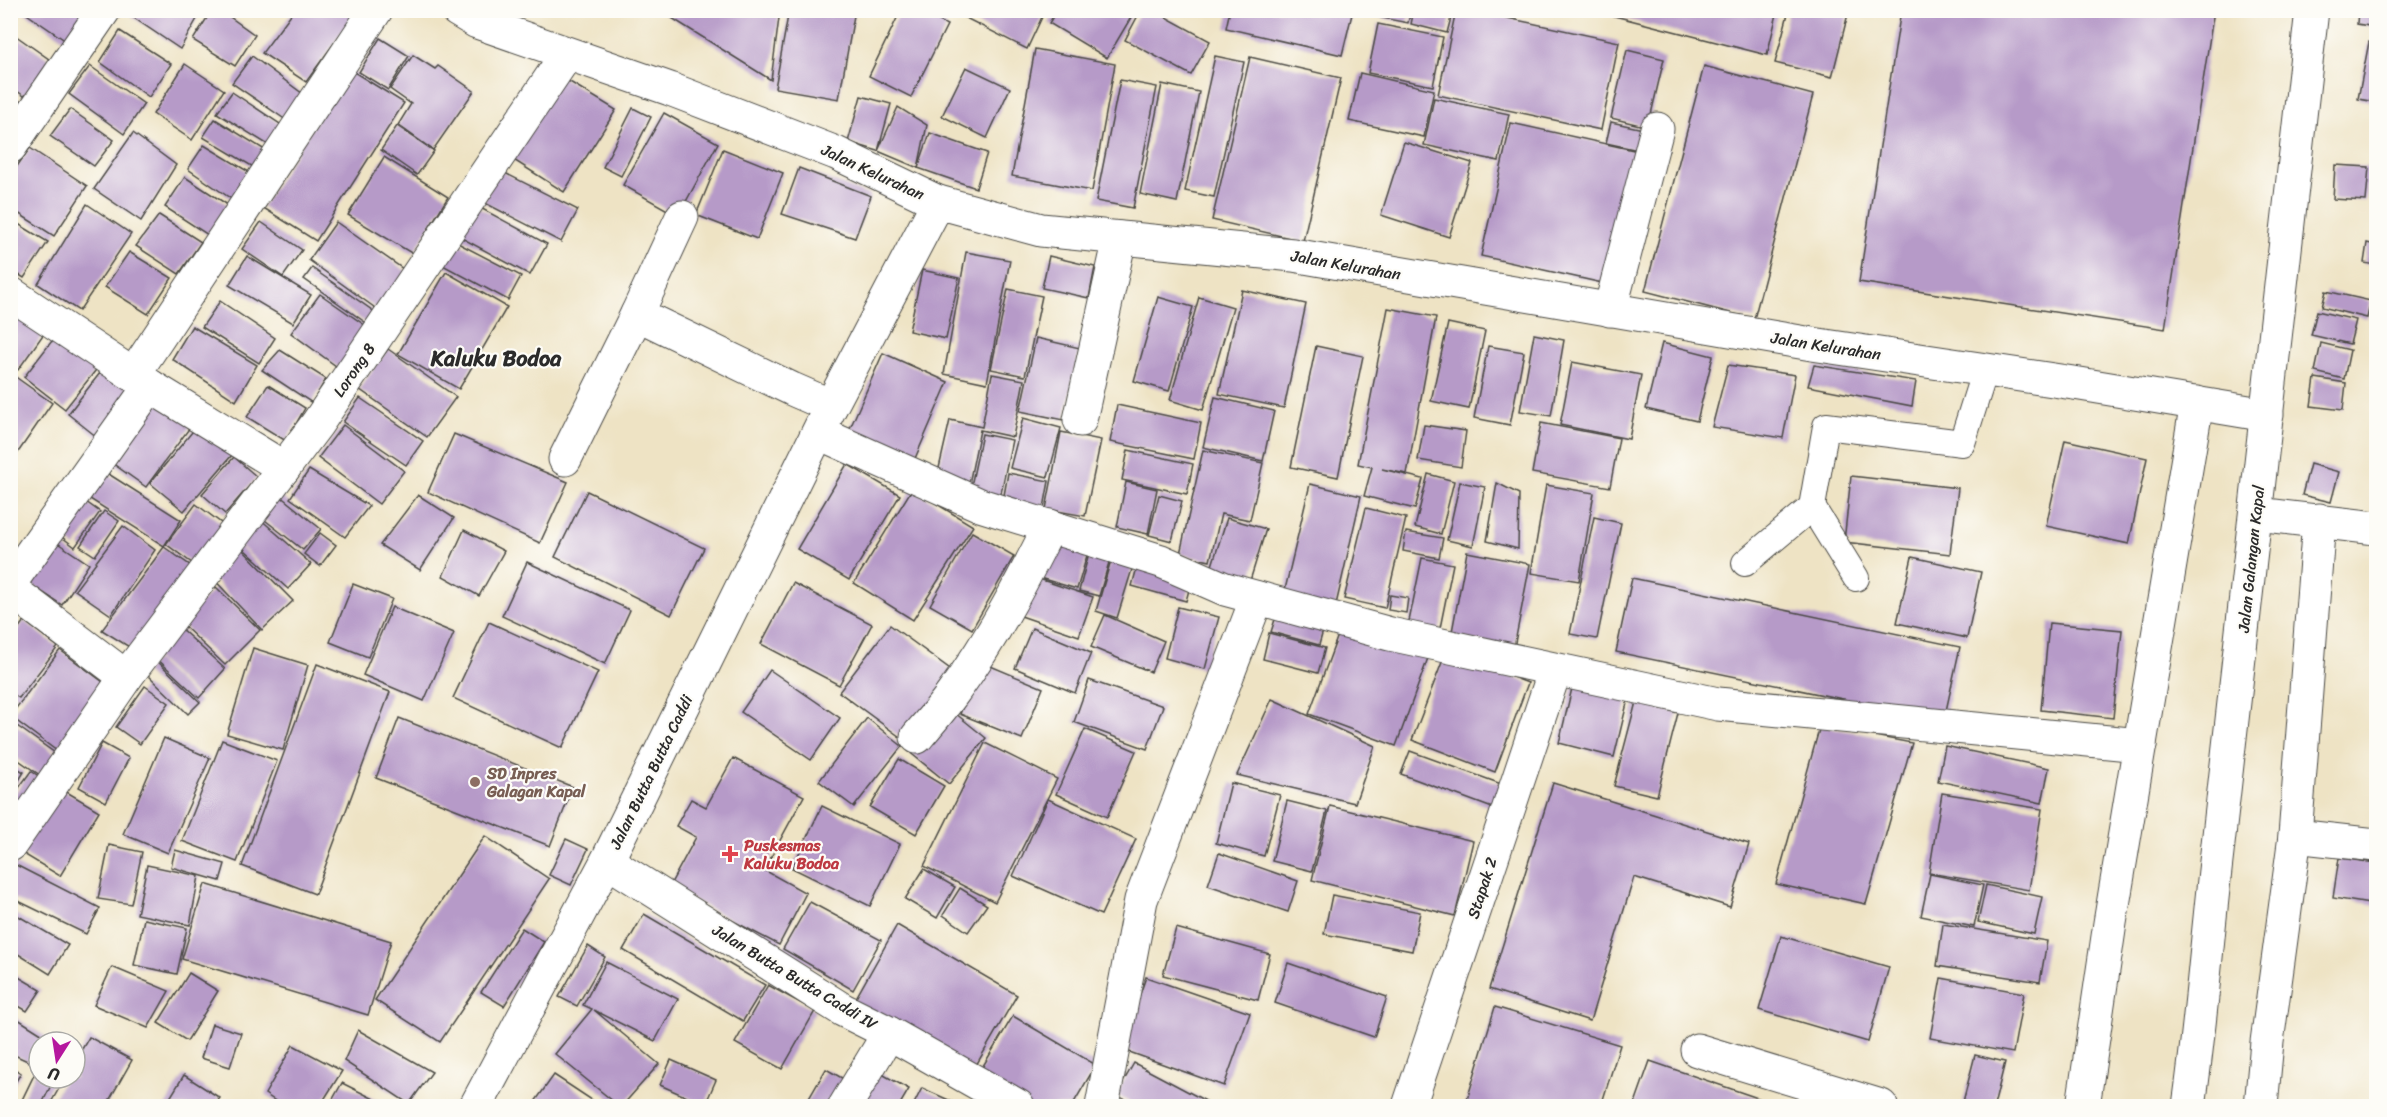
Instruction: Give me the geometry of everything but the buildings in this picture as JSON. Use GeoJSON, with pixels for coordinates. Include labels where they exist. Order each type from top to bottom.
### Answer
{"type":"FeatureCollection","features":[{"type":"Feature","properties":{"kind":"street"},"geometry":{"type":"LineString","coordinates":[[10,147],[104,10]]}},
{"type":"Feature","properties":{"kind":"street"},"geometry":{"type":"LineString","coordinates":[[10,583],[142,380],[376,10]]}},
{"type":"Feature","properties":{"kind":"street","name":"Jalan Kelurahan"},"geometry":{"type":"LineString","coordinates":[[457,10],[477,22],[670,89],[836,153],[938,202],[1041,230],[1293,255],[1610,310],[2267,415]]}},
{"type":"Feature","properties":{"kind":"street","name":"Jalan Galangan Kapal"},"geometry":{"type":"LineString","coordinates":[[2189,1107],[2199,1039],[2214,876],[2257,514],[2312,10]]}},
{"type":"Feature","properties":{"kind":"street","name":"Lorong 8"},"geometry":{"type":"LineString","coordinates":[[10,845],[126,677],[337,395],[567,54]]}},
{"type":"Feature","properties":{"kind":"street"},"geometry":{"type":"LineString","coordinates":[[1610,310],[1658,129]]}},
{"type":"Feature","properties":{"kind":"street","name":"Jalan Butta Butta Caddi"},"geometry":{"type":"LineString","coordinates":[[476,1107],[606,861],[825,420],[938,202]]}},
{"type":"Feature","properties":{"kind":"street"},"geometry":{"type":"LineString","coordinates":[[565,459],[637,314],[682,216]]}},
{"type":"Feature","properties":{"kind":"street"},"geometry":{"type":"LineString","coordinates":[[1080,420],[1120,238]]}},
{"type":"Feature","properties":{"kind":"street"},"geometry":{"type":"LineString","coordinates":[[10,293],[142,380],[284,468]]}},
{"type":"Feature","properties":{"kind":"street"},"geometry":{"type":"LineString","coordinates":[[637,314],[792,389],[825,420],[980,505],[1178,567],[1225,589],[1390,634],[1718,704],[2140,745]]}},
{"type":"Feature","properties":{"kind":"street"},"geometry":{"type":"LineString","coordinates":[[2083,1107],[2197,403]]}},
{"type":"Feature","properties":{"kind":"street"},"geometry":{"type":"LineString","coordinates":[[2257,514],[2376,528]]}},
{"type":"Feature","properties":{"kind":"street"},"geometry":{"type":"LineString","coordinates":[[2261,1107],[2267,1042],[2295,836],[2319,520]]}},
{"type":"Feature","properties":{"kind":"street"},"geometry":{"type":"LineString","coordinates":[[918,737],[955,691],[981,652],[1017,591],[1050,526]]}},
{"type":"Feature","properties":{"kind":"street"},"geometry":{"type":"LineString","coordinates":[[10,589],[126,677]]}},
{"type":"Feature","properties":{"kind":"street"},"geometry":{"type":"LineString","coordinates":[[1102,1107],[1141,900],[1257,598]]}},
{"type":"Feature","properties":{"kind":"street","name":"Stapak 2"},"geometry":{"type":"LineString","coordinates":[[1409,1107],[1555,670]]}},
{"type":"Feature","properties":{"kind":"street"},"geometry":{"type":"LineString","coordinates":[[2295,836],[2376,845]]}},
{"type":"Feature","properties":{"kind":"street","name":"Jalan Butta Butta Caddi IV"},"geometry":{"type":"LineString","coordinates":[[606,861],[843,1010],[889,1033],[1018,1107]]}},
{"type":"Feature","properties":{"kind":"street"},"geometry":{"type":"LineString","coordinates":[[845,1107],[889,1033]]}},
{"type":"Feature","properties":{"kind":"street"},"geometry":{"type":"LineString","coordinates":[[1697,1050],[1881,1107]]}},
{"type":"Feature","properties":{"kind":"lane"},"geometry":{"type":"LineString","coordinates":[[1745,562],[1812,507],[1826,426],[1962,443],[1985,370]]}},
{"type":"Feature","properties":{"kind":"lane"},"geometry":{"type":"LineString","coordinates":[[1812,507],[1856,578]]}},
{"type":"Feature","properties":{"kind":"place","name":"SD Inpres Galagan Kapal"},"geometry":{"type":"Point","coordinates":[475,782]}},
{"type":"Feature","properties":{"kind":"place","name":"Puskesmas Kaluku Bodoa"},"geometry":{"type":"Point","coordinates":[730,854]}},
{"type":"Feature","properties":{"kind":"district","name":"Kaluku Bodoa"},"geometry":{"type":"Point","coordinates":[496,358]}}]}
